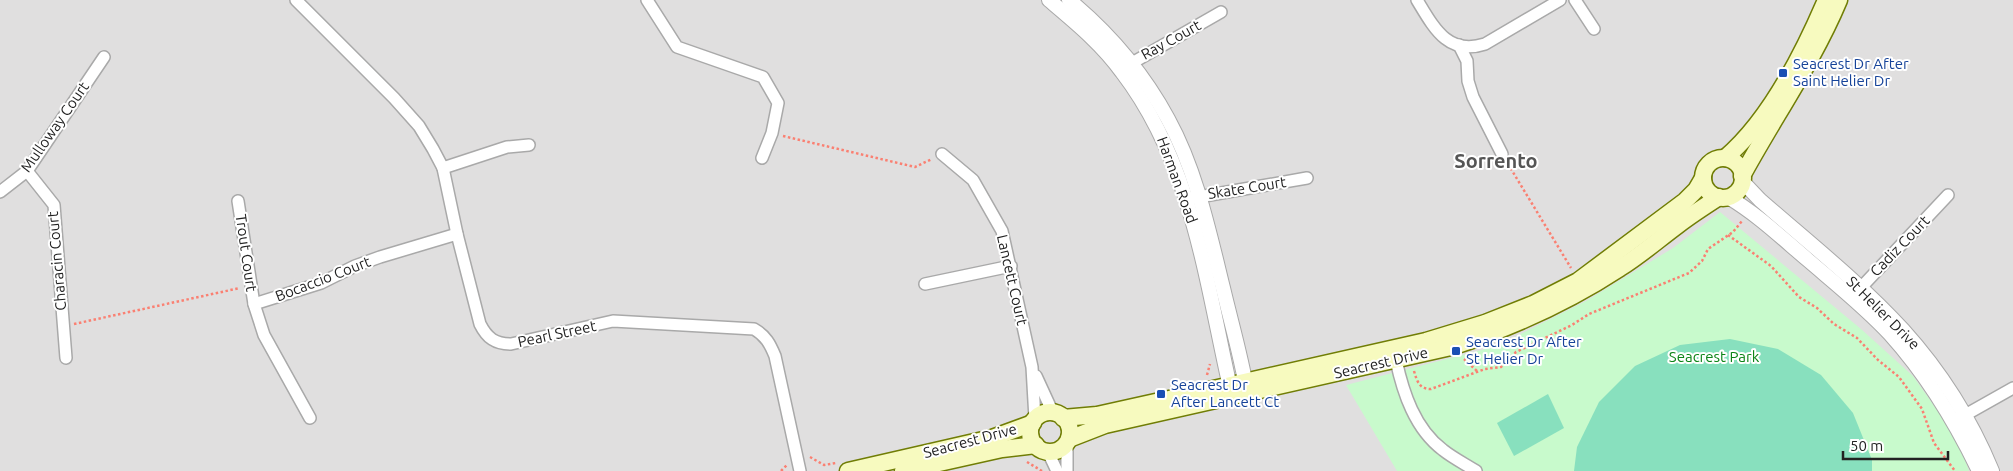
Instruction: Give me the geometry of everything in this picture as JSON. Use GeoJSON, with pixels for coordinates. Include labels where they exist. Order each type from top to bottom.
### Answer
{"type":"FeatureCollection","features":[{"type":"Feature","properties":{"kind":"main road"},"geometry":{"type":"LineString","coordinates":[[1826,0],[1792,69],[1750,135],[1725,158],[1712,161],[1707,166],[1703,178],[1710,192],[1723,197],[1737,191],[1769,128],[1819,45],[1839,0]]}},
{"type":"Feature","properties":{"kind":"main road"},"geometry":{"type":"LineString","coordinates":[[1725,158],[1736,164],[1742,178]]}},
{"type":"Feature","properties":{"kind":"main road","name":"Seacrest Drive"},"geometry":{"type":"LineString","coordinates":[[903,471],[1002,448],[1059,450],[1068,441],[1105,426],[1238,389],[1449,335],[1511,313],[1578,281],[1686,201],[1696,190],[1703,178]]}},
{"type":"Feature","properties":{"kind":"main road","name":"Seacrest Drive"},"geometry":{"type":"LineString","coordinates":[[848,471],[992,438],[1034,421],[1040,415],[1096,415],[1396,360],[1466,342],[1535,316],[1584,290],[1622,267],[1678,225],[1723,197]]}},
{"type":"Feature","properties":{"kind":"main road"},"geometry":{"type":"LineString","coordinates":[[1058,415],[1069,428],[1068,441]]}},
{"type":"Feature","properties":{"kind":"main road","name":"Seacrest Drive"},"geometry":{"type":"LineString","coordinates":[[1034,421],[1031,434],[1042,449]]}},
{"type":"Feature","properties":{"kind":"street"},"geometry":{"type":"LineString","coordinates":[[647,0],[677,47],[763,77],[778,103],[772,133],[762,158]]}},
{"type":"Feature","properties":{"kind":"street","name":"Harman Road"},"geometry":{"type":"LineString","coordinates":[[1049,0],[1126,66]]}},
{"type":"Feature","properties":{"kind":"street","name":"Harman Road"},"geometry":{"type":"LineString","coordinates":[[1070,0],[1102,28],[1126,66],[1168,120],[1184,155],[1200,251],[1238,389]]}},
{"type":"Feature","properties":{"kind":"street"},"geometry":{"type":"LineString","coordinates":[[1417,0],[1429,20],[1444,39],[1459,45],[1476,47],[1486,44],[1560,0]]}},
{"type":"Feature","properties":{"kind":"street"},"geometry":{"type":"LineString","coordinates":[[1575,0],[1594,29]]}},
{"type":"Feature","properties":{"kind":"street","name":"Pearl Street"},"geometry":{"type":"LineString","coordinates":[[303,2],[419,126],[443,168],[457,234],[480,324],[492,341],[500,344],[511,344],[613,321],[754,328],[769,342],[775,356],[800,471]]}},
{"type":"Feature","properties":{"kind":"street","name":"Ray Court"},"geometry":{"type":"LineString","coordinates":[[1126,66],[1221,12]]}},
{"type":"Feature","properties":{"kind":"street"},"geometry":{"type":"LineString","coordinates":[[1459,45],[1466,61],[1468,81],[1473,96],[1502,154]]}},
{"type":"Feature","properties":{"kind":"street","name":"Mulloway Court"},"geometry":{"type":"LineString","coordinates":[[0,192],[27,172],[104,57]]}},
{"type":"Feature","properties":{"kind":"street"},"geometry":{"type":"LineString","coordinates":[[443,168],[506,148],[529,145]]}},
{"type":"Feature","properties":{"kind":"street","name":"Lancett Court"},"geometry":{"type":"LineString","coordinates":[[942,154],[973,180],[1002,231],[1032,367],[1034,421]]}},
{"type":"Feature","properties":{"kind":"street","name":"Characin Court"},"geometry":{"type":"LineString","coordinates":[[27,172],[54,206],[66,358]]}},
{"type":"Feature","properties":{"kind":"street","name":"Skate Court"},"geometry":{"type":"LineString","coordinates":[[1192,199],[1307,178]]}},
{"type":"Feature","properties":{"kind":"street","name":"St Helier Drive"},"geometry":{"type":"LineString","coordinates":[[1742,178],[1760,200],[1856,293],[1959,418],[1992,471]]}},
{"type":"Feature","properties":{"kind":"street","name":"Cadiz Court"},"geometry":{"type":"LineString","coordinates":[[1856,293],[1948,195]]}},
{"type":"Feature","properties":{"kind":"street","name":"St Helier Drive"},"geometry":{"type":"LineString","coordinates":[[1723,197],[1751,211],[1856,293]]}},
{"type":"Feature","properties":{"kind":"street","name":"Trout Court"},"geometry":{"type":"LineString","coordinates":[[238,201],[254,304]]}},
{"type":"Feature","properties":{"kind":"street","name":"Bocaccio Court"},"geometry":{"type":"LineString","coordinates":[[254,304],[321,283],[355,266],[380,257],[457,234]]}},
{"type":"Feature","properties":{"kind":"street"},"geometry":{"type":"LineString","coordinates":[[925,284],[1011,266]]}},
{"type":"Feature","properties":{"kind":"street"},"geometry":{"type":"LineString","coordinates":[[254,304],[257,319],[264,335],[310,418]]}},
{"type":"Feature","properties":{"kind":"street"},"geometry":{"type":"LineString","coordinates":[[1396,360],[1410,408],[1428,435],[1443,450],[1476,471]]}},
{"type":"Feature","properties":{"kind":"street","name":"Lancett Court"},"geometry":{"type":"LineString","coordinates":[[1032,367],[1058,415]]}},
{"type":"Feature","properties":{"kind":"street"},"geometry":{"type":"LineString","coordinates":[[1959,418],[2013,388]]}},
{"type":"Feature","properties":{"kind":"street","name":"St Helier Drive"},"geometry":{"type":"LineString","coordinates":[[1959,418],[1979,471]]}},
{"type":"Feature","properties":{"kind":"street"},"geometry":{"type":"LineString","coordinates":[[1067,471],[1068,441]]}},
{"type":"Feature","properties":{"kind":"street"},"geometry":{"type":"LineString","coordinates":[[1042,449],[1057,471]]}},
{"type":"Feature","properties":{"kind":"path"},"geometry":{"type":"LineString","coordinates":[[772,133],[914,168],[942,154]]}},
{"type":"Feature","properties":{"kind":"path"},"geometry":{"type":"LineString","coordinates":[[1502,154],[1578,281]]}},
{"type":"Feature","properties":{"kind":"path"},"geometry":{"type":"LineString","coordinates":[[1413,369],[1419,384],[1425,389],[1431,389],[1485,369],[1500,367],[1516,352],[1572,325],[1590,314],[1689,273],[1702,261],[1708,249],[1728,235],[1771,266],[1799,297],[1817,308],[1834,324],[1857,338],[1878,360],[1899,377],[1922,409],[1934,443],[1955,471]]}},
{"type":"Feature","properties":{"kind":"path"},"geometry":{"type":"LineString","coordinates":[[63,326],[250,286]]}},
{"type":"Feature","properties":{"kind":"path"},"geometry":{"type":"LineString","coordinates":[[1207,376],[1211,362]]}},
{"type":"Feature","properties":{"kind":"path"},"geometry":{"type":"LineString","coordinates":[[781,471],[788,463]]}},
{"type":"Feature","properties":{"kind":"shaded area"},"geometry":{"type":"Polygon","coordinates":[[[0,0],[2013,0],[2013,471],[0,471],[0,0]]]}},
{"type":"Feature","properties":{"kind":"green space","name":"Seacrest Park"},"geometry":{"type":"Polygon","coordinates":[[[1720,212],[1861,329],[1913,376],[1957,438],[1969,471],[1397,471],[1346,385],[1497,346],[1586,301],[1673,248],[1720,212]]]}},
{"type":"Feature","properties":{"kind":"green space"},"geometry":{"type":"Polygon","coordinates":[[[1730,339],[1778,349],[1821,375],[1853,413],[1872,460],[1872,471],[1574,471],[1577,447],[1599,402],[1635,366],[1680,345],[1730,339]]]}},
{"type":"Feature","properties":{"kind":"green space"},"geometry":{"type":"Polygon","coordinates":[[[1548,394],[1564,428],[1514,456],[1497,423],[1548,394]]]}},
{"type":"Feature","properties":{"kind":"place","name":"Seacrest Dr After Saint Helier Dr"},"geometry":{"type":"Point","coordinates":[1783,73]}},
{"type":"Feature","properties":{"kind":"place","name":"Seacrest Dr After St Helier Dr"},"geometry":{"type":"Point","coordinates":[1456,351]}},
{"type":"Feature","properties":{"kind":"place","name":"Seacrest Dr After Lancett Ct"},"geometry":{"type":"Point","coordinates":[1161,394]}},
{"type":"Feature","properties":{"kind":"district","name":"Sorrento"},"geometry":{"type":"Point","coordinates":[1496,161]}}]}
